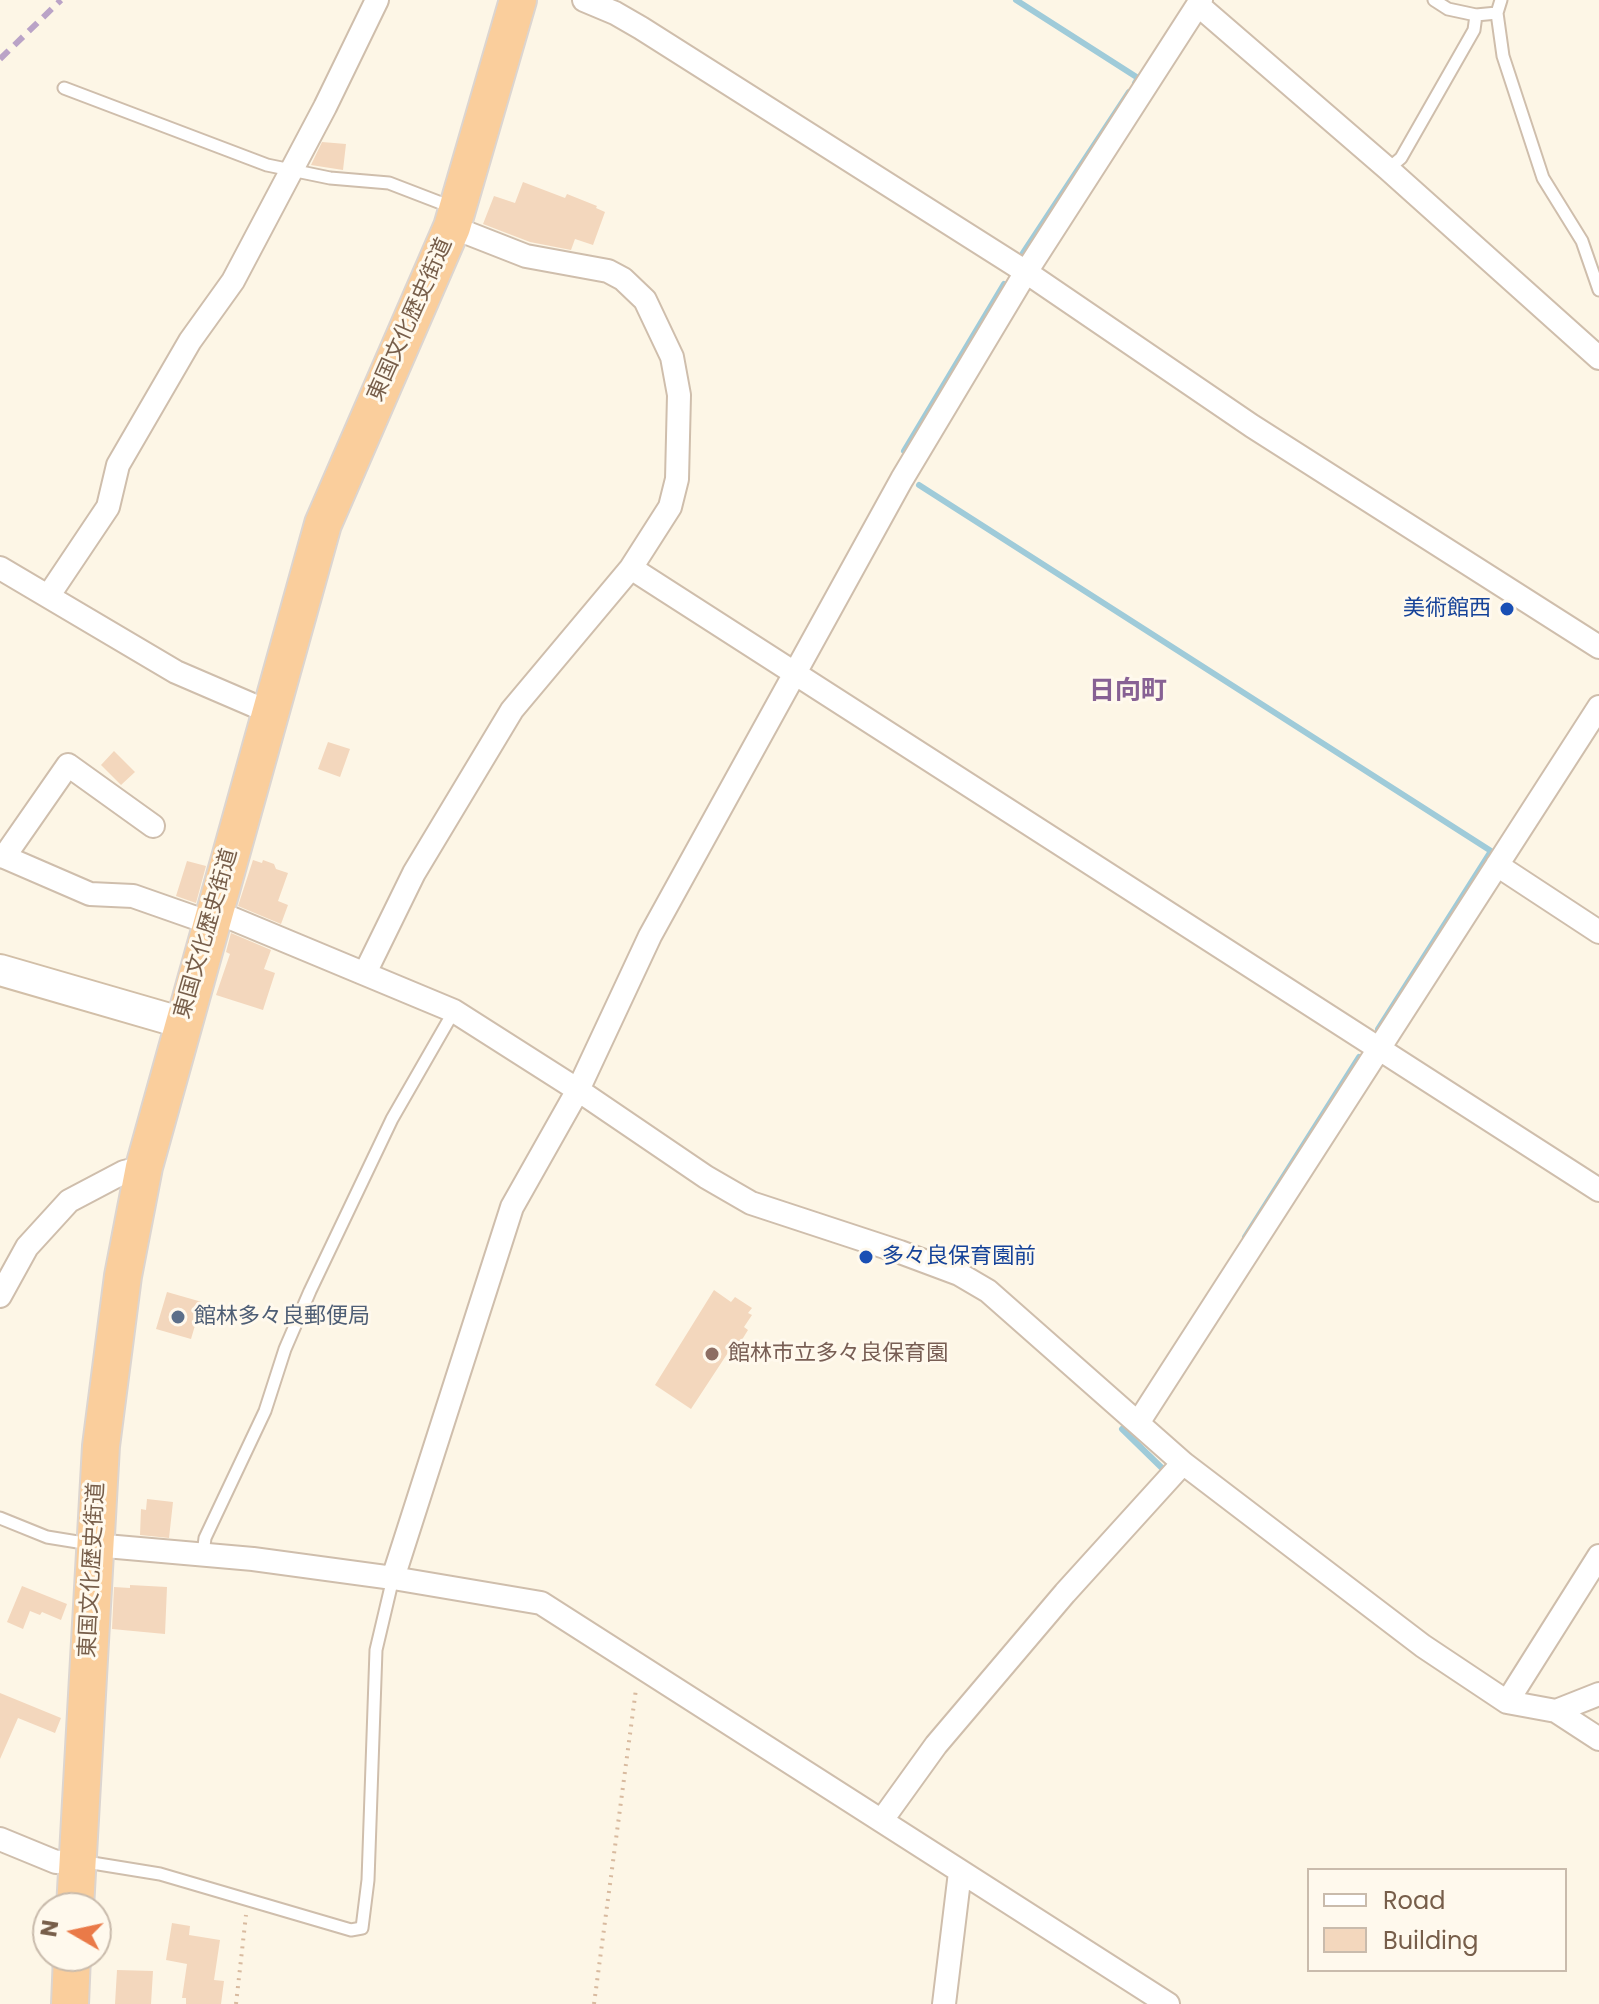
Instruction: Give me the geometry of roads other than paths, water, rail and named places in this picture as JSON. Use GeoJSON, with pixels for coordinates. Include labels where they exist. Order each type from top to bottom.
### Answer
{"type":"FeatureCollection","features":[{"type":"Feature","properties":{"kind":"highway","name":"東国文化歴史街道"},"geometry":{"type":"LineString","coordinates":[[76,1892],[94,1545],[109,1369],[144,1167],[323,524],[455,218],[518,0]]}},
{"type":"Feature","properties":{"kind":"highway"},"geometry":{"type":"LineString","coordinates":[[70,2004],[71,1972]]}},
{"type":"Feature","properties":{"kind":"main road"},"geometry":{"type":"LineString","coordinates":[[0,970],[183,1023]]}},
{"type":"Feature","properties":{"kind":"street"},"geometry":{"type":"LineString","coordinates":[[49,595],[108,507],[118,465],[190,341],[233,281],[377,0]]}},
{"type":"Feature","properties":{"kind":"street"},"geometry":{"type":"LineString","coordinates":[[584,0],[641,28],[1026,272],[1277,443],[1599,647]]}},
{"type":"Feature","properties":{"kind":"street"},"geometry":{"type":"LineString","coordinates":[[393,1578],[512,1207],[578,1090],[650,936],[902,479],[1026,272],[1199,2],[1599,358]]}},
{"type":"Feature","properties":{"kind":"street"},"geometry":{"type":"LineString","coordinates":[[365,973],[414,873],[512,710],[631,568],[670,507],[677,479],[679,395],[672,357],[645,300],[623,279],[608,271],[526,256],[455,218]]}},
{"type":"Feature","properties":{"kind":"street"},"geometry":{"type":"LineString","coordinates":[[0,568],[176,672],[269,712]]}},
{"type":"Feature","properties":{"kind":"street"},"geometry":{"type":"LineString","coordinates":[[631,568],[1599,1190]]}},
{"type":"Feature","properties":{"kind":"street"},"geometry":{"type":"LineString","coordinates":[[1138,1423],[1599,707]]}},
{"type":"Feature","properties":{"kind":"street"},"geometry":{"type":"LineString","coordinates":[[153,826],[68,765],[2,856],[90,894],[133,896],[212,917],[365,973],[454,1011],[706,1177],[751,1203],[959,1274],[988,1291],[1183,1463],[1423,1646],[1507,1702],[1556,1711],[1599,1739]]}},
{"type":"Feature","properties":{"kind":"street"},"geometry":{"type":"LineString","coordinates":[[1497,865],[1599,932]]}},
{"type":"Feature","properties":{"kind":"street"},"geometry":{"type":"LineString","coordinates":[[0,1296],[27,1247],[69,1201],[124,1172],[144,1167]]}},
{"type":"Feature","properties":{"kind":"street"},"geometry":{"type":"LineString","coordinates":[[882,1820],[936,1745],[1065,1593],[1183,1463]]}},
{"type":"Feature","properties":{"kind":"street"},"geometry":{"type":"LineString","coordinates":[[94,1545],[253,1559],[541,1603],[1168,2004]]}},
{"type":"Feature","properties":{"kind":"street"},"geometry":{"type":"LineString","coordinates":[[1507,1702],[1599,1556]]}},
{"type":"Feature","properties":{"kind":"street"},"geometry":{"type":"LineString","coordinates":[[1556,1711],[1599,1694]]}},
{"type":"Feature","properties":{"kind":"street"},"geometry":{"type":"LineString","coordinates":[[0,1839],[56,1862],[77,1861]]}},
{"type":"Feature","properties":{"kind":"street"},"geometry":{"type":"LineString","coordinates":[[944,2004],[960,1872]]}},
{"type":"Feature","properties":{"kind":"lane"},"geometry":{"type":"LineString","coordinates":[[1434,0],[1448,9],[1476,15],[1497,13]]}},
{"type":"Feature","properties":{"kind":"lane"},"geometry":{"type":"LineString","coordinates":[[1501,0],[1497,13],[1503,56],[1543,178],[1582,241],[1599,290]]}},
{"type":"Feature","properties":{"kind":"lane"},"geometry":{"type":"LineString","coordinates":[[1388,169],[1401,158],[1467,43],[1474,30],[1476,15]]}},
{"type":"Feature","properties":{"kind":"lane"},"geometry":{"type":"LineString","coordinates":[[64,88],[267,165],[389,183],[455,218]]}},
{"type":"Feature","properties":{"kind":"lane"},"geometry":{"type":"LineString","coordinates":[[203,1554],[205,1538],[265,1411],[285,1349],[310,1291],[392,1119],[454,1011]]}},
{"type":"Feature","properties":{"kind":"lane"},"geometry":{"type":"LineString","coordinates":[[0,1518],[47,1537],[94,1545]]}},
{"type":"Feature","properties":{"kind":"lane"},"geometry":{"type":"LineString","coordinates":[[77,1861],[160,1874],[351,1930],[362,1928],[368,1880],[376,1650],[393,1578]]}},
{"type":"Feature","properties":{"kind":"waterway"},"geometry":{"type":"LineString","coordinates":[[1016,0],[1138,78],[1135,83]]}},
{"type":"Feature","properties":{"kind":"waterway"},"geometry":{"type":"LineString","coordinates":[[1023,253],[1129,92]]}},
{"type":"Feature","properties":{"kind":"waterway"},"geometry":{"type":"LineString","coordinates":[[904,451],[1004,284]]}},
{"type":"Feature","properties":{"kind":"waterway"},"geometry":{"type":"LineString","coordinates":[[919,485],[1491,851],[1378,1029]]}},
{"type":"Feature","properties":{"kind":"waterway"},"geometry":{"type":"LineString","coordinates":[[1245,1237],[1359,1057]]}},
{"type":"Feature","properties":{"kind":"waterway"},"geometry":{"type":"LineString","coordinates":[[1122,1429],[1164,1470]]}},
{"type":"Feature","properties":{"kind":"railway"},"geometry":{"type":"LineString","coordinates":[[0,59],[61,0]]}},
{"type":"Feature","properties":{"kind":"place","name":"美術館西"},"geometry":{"type":"Point","coordinates":[1507,609]}},
{"type":"Feature","properties":{"kind":"place","name":"多々良保育園前"},"geometry":{"type":"Point","coordinates":[866,1257]}},
{"type":"Feature","properties":{"kind":"place","name":"館林多々良郵便局"},"geometry":{"type":"Point","coordinates":[178,1317]}},
{"type":"Feature","properties":{"kind":"place","name":"館林市立多々良保育園"},"geometry":{"type":"Point","coordinates":[712,1354]}},
{"type":"Feature","properties":{"kind":"district","name":"日向町"},"geometry":{"type":"Point","coordinates":[1128,692]}}]}
